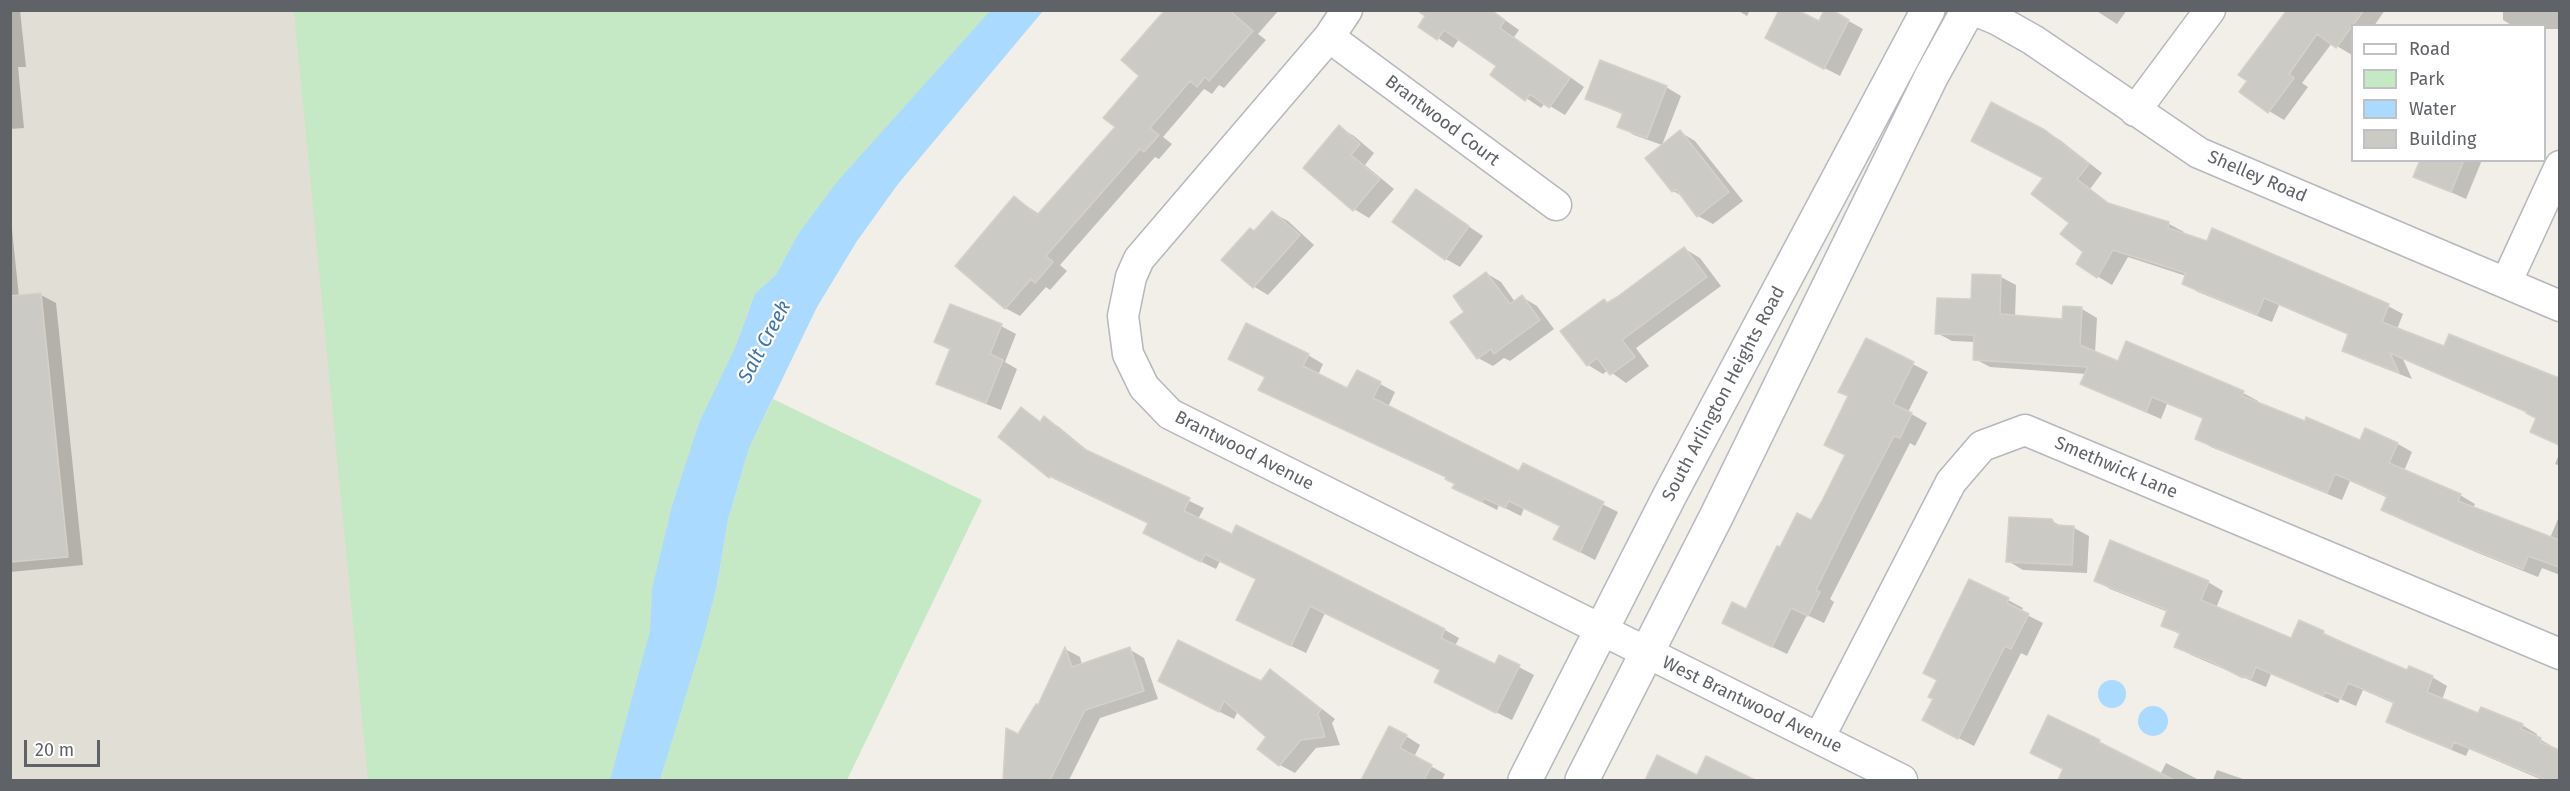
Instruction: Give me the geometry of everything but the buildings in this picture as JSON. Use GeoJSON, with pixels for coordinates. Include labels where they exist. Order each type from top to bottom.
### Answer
{"type":"FeatureCollection","features":[{"type":"Feature","properties":{"kind":"main road","name":"South Arlington Heights Road"},"geometry":{"type":"LineString","coordinates":[[1525,780],[1697,442],[1928,10]]}},
{"type":"Feature","properties":{"kind":"main road"},"geometry":{"type":"LineString","coordinates":[[1582,780],[1716,517],[1931,77],[1968,10]]}},
{"type":"Feature","properties":{"kind":"street","name":"Brantwood Avenue"},"geometry":{"type":"LineString","coordinates":[[1347,10],[1329,37],[1139,259],[1131,277],[1123,316],[1124,336],[1135,371],[1150,395],[1170,414],[1601,631]]}},
{"type":"Feature","properties":{"kind":"street","name":"Shelley Road"},"geometry":{"type":"LineString","coordinates":[[1974,10],[1996,19],[2033,40],[2199,153],[2559,306]]}},
{"type":"Feature","properties":{"kind":"street"},"geometry":{"type":"LineString","coordinates":[[2135,111],[2210,10]]}},
{"type":"Feature","properties":{"kind":"street","name":"Brantwood Court"},"geometry":{"type":"LineString","coordinates":[[1329,37],[1556,205]]}},
{"type":"Feature","properties":{"kind":"street"},"geometry":{"type":"LineString","coordinates":[[2506,283],[2559,166]]}},
{"type":"Feature","properties":{"kind":"street","name":"Smethwick Lane"},"geometry":{"type":"LineString","coordinates":[[1819,738],[1951,482],[1982,446],[2025,430],[2559,654]]}},
{"type":"Feature","properties":{"kind":"street","name":"West Brantwood Avenue"},"geometry":{"type":"LineString","coordinates":[[1601,631],[1902,780]]}},
{"type":"Feature","properties":{"kind":"shaded area"},"geometry":{"type":"Polygon","coordinates":[[[10,11],[991,11],[898,112],[623,735],[610,780],[11,780],[10,11]]]}},
{"type":"Feature","properties":{"kind":"green space"},"geometry":{"type":"Polygon","coordinates":[[[294,11],[991,11],[837,182],[799,233],[776,275],[764,285],[749,307],[735,348],[699,423],[672,506],[652,589],[650,631],[610,780],[368,780],[294,11]]]}},
{"type":"Feature","properties":{"kind":"green space"},"geometry":{"type":"Polygon","coordinates":[[[773,399],[982,500],[847,780],[660,780],[717,585],[728,520],[749,448],[773,399]]]}},
{"type":"Feature","properties":{"kind":"water","name":"Salt Creek"},"geometry":{"type":"Polygon","coordinates":[[[991,10],[1043,11],[898,184],[857,241],[817,307],[749,448],[728,520],[717,585],[703,639],[660,780],[610,780],[650,631],[652,589],[672,506],[699,423],[735,348],[755,294],[776,275],[799,233],[837,182],[991,10]]]}},
{"type":"Feature","properties":{"kind":"water"},"geometry":{"type":"Polygon","coordinates":[[[2112,680],[2122,684],[2126,694],[2122,704],[2112,708],[2102,704],[2098,694],[2102,684],[2112,680]]]}},
{"type":"Feature","properties":{"kind":"water"},"geometry":{"type":"Polygon","coordinates":[[[2153,706],[2163,711],[2168,721],[2163,731],[2153,736],[2143,731],[2138,721],[2143,711],[2153,706]]]}}]}
